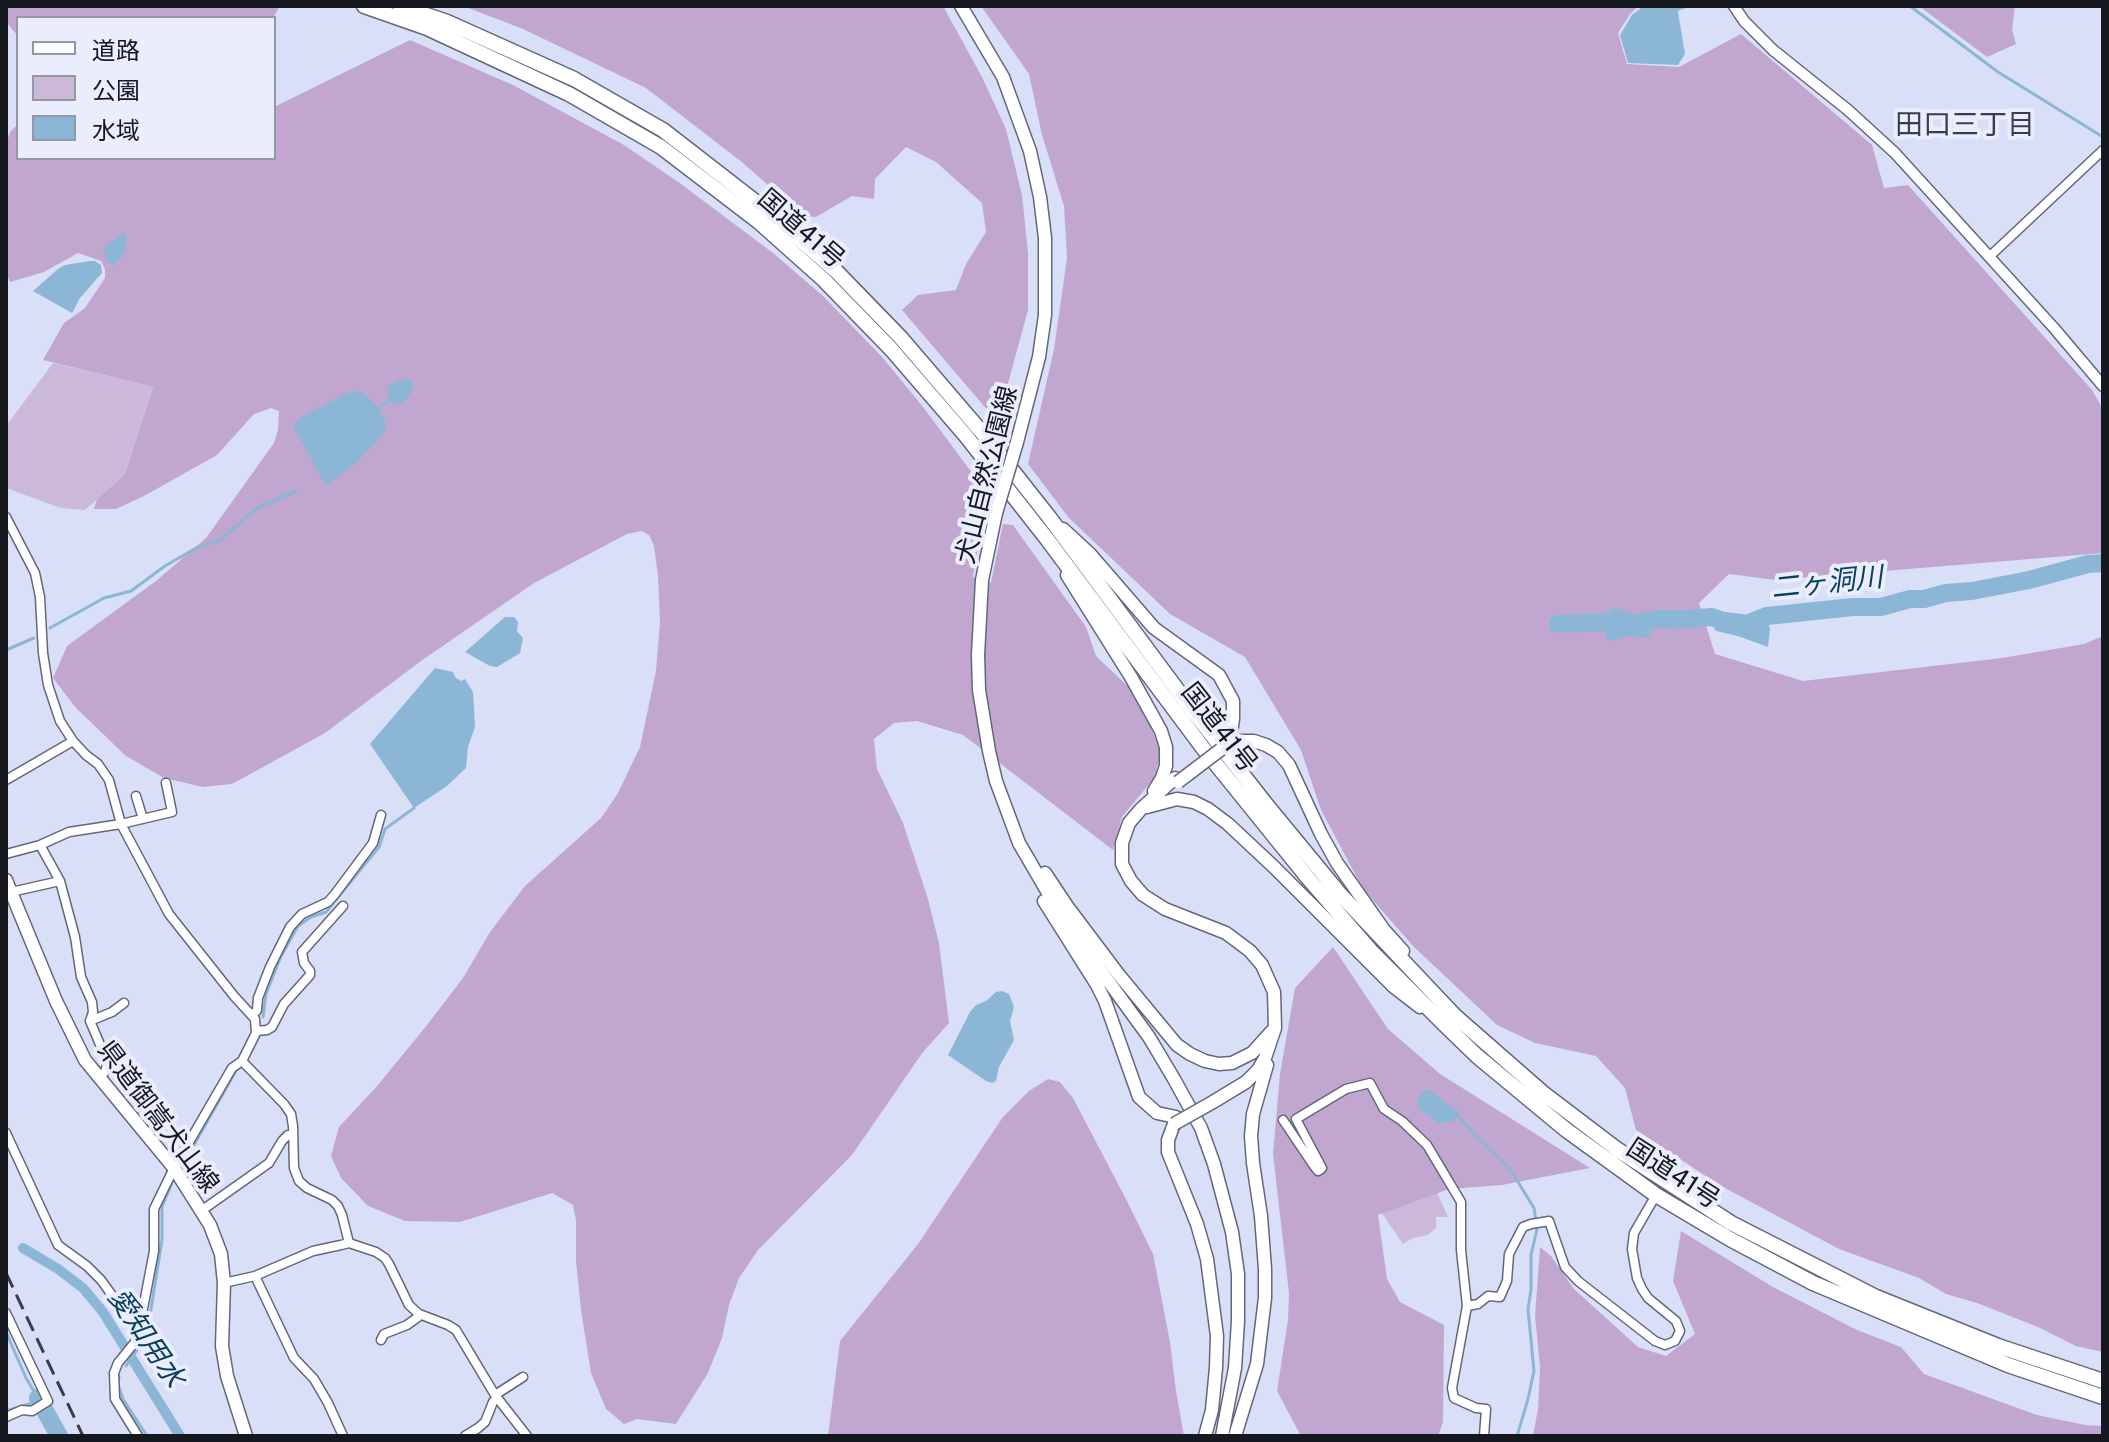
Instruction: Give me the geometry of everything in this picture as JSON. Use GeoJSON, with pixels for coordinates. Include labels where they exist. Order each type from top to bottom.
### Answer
{"type":"FeatureCollection","features":[{"type":"Feature","properties":{"kind":"highway","name":"国道41号"},"geometry":{"type":"LineString","coordinates":[[364,6],[427,28],[569,94],[661,147],[759,222],[824,280],[891,349],[966,436],[1203,748],[1308,878],[1372,952],[1450,1020],[1618,1150],[1731,1223],[1876,1297],[1998,1346],[2103,1381]]}},
{"type":"Feature","properties":{"kind":"highway","name":"国道41号"},"geometry":{"type":"LineString","coordinates":[[400,6],[447,22],[574,79],[663,130],[766,210],[836,271],[901,338],[985,436],[1269,808],[1450,1020],[1477,1056],[1565,1129],[1656,1195],[1813,1283],[2008,1365],[2103,1397]]}},
{"type":"Feature","properties":{"kind":"highway"},"geometry":{"type":"LineString","coordinates":[[417,6],[447,22]]}},
{"type":"Feature","properties":{"kind":"main road","name":"犬山自然公園線"},"geometry":{"type":"LineString","coordinates":[[961,6],[1003,77],[1030,151],[1042,210],[1047,276],[1039,357],[996,513],[982,580],[978,655],[983,723],[996,781],[1019,843],[1059,910],[1149,1037],[1201,1128],[1214,1164],[1232,1232],[1238,1274],[1235,1368],[1222,1436]]}},
{"type":"Feature","properties":{"kind":"main road"},"geometry":{"type":"LineString","coordinates":[[1049,517],[1090,554],[1154,628],[1219,675],[1233,701],[1230,740]]}},
{"type":"Feature","properties":{"kind":"main road"},"geometry":{"type":"LineString","coordinates":[[1047,539],[1161,731],[1166,747],[1166,766],[1162,778],[1129,823],[1122,843],[1122,864],[1143,895],[1165,909],[1226,933],[1250,951],[1262,965],[1274,992],[1275,1028],[1258,1090],[1251,1136],[1261,1216],[1265,1298],[1257,1364],[1235,1436]]}},
{"type":"Feature","properties":{"kind":"main road"},"geometry":{"type":"LineString","coordinates":[[1141,809],[1230,740],[1254,741],[1278,752],[1289,765],[1321,834],[1352,885],[1384,930],[1411,960],[1450,1020]]}},
{"type":"Feature","properties":{"kind":"main road"},"geometry":{"type":"LineString","coordinates":[[1141,809],[1177,799],[1208,809],[1275,868],[1394,987],[1450,1020]]}},
{"type":"Feature","properties":{"kind":"main road"},"geometry":{"type":"LineString","coordinates":[[1019,843],[1044,872],[1119,975],[1177,1045],[1205,1061],[1232,1063],[1252,1053],[1275,1028]]}},
{"type":"Feature","properties":{"kind":"main road"},"geometry":{"type":"LineString","coordinates":[[1019,843],[1048,909],[1097,985],[1114,1020],[1139,1097],[1157,1113],[1175,1120]]}},
{"type":"Feature","properties":{"kind":"main road","name":"県道御嵩犬山線"},"geometry":{"type":"LineString","coordinates":[[9,886],[85,1060],[174,1168],[210,1225],[221,1254],[224,1283],[222,1346],[227,1376],[246,1436]]}},
{"type":"Feature","properties":{"kind":"main road"},"geometry":{"type":"LineString","coordinates":[[1205,1436],[1212,1410],[1216,1323],[1207,1259],[1197,1224],[1168,1152],[1168,1140],[1175,1120],[1246,1082],[1258,1070],[1270,1046]]}},
{"type":"Feature","properties":{"kind":"street"},"geometry":{"type":"LineString","coordinates":[[1734,6],[1744,21],[1773,50],[1871,130],[2103,386]]}},
{"type":"Feature","properties":{"kind":"street"},"geometry":{"type":"LineString","coordinates":[[1989,257],[2103,150]]}},
{"type":"Feature","properties":{"kind":"street"},"geometry":{"type":"LineString","coordinates":[[6,517],[35,573],[48,685],[60,721],[73,741],[98,764],[109,780],[121,824],[169,914],[234,996],[253,1015],[256,1031],[242,1061],[232,1068],[174,1168],[154,1209],[154,1251],[142,1314],[135,1327]]}},
{"type":"Feature","properties":{"kind":"street"},"geometry":{"type":"LineString","coordinates":[[6,780],[73,741]]}},
{"type":"Feature","properties":{"kind":"street"},"geometry":{"type":"LineString","coordinates":[[6,854],[40,845],[69,832],[172,812],[166,783]]}},
{"type":"Feature","properties":{"kind":"street"},"geometry":{"type":"LineString","coordinates":[[136,796],[143,819]]}},
{"type":"Feature","properties":{"kind":"street"},"geometry":{"type":"LineString","coordinates":[[253,1015],[270,967],[290,927],[302,914],[328,902],[335,894],[373,843],[381,815]]}},
{"type":"Feature","properties":{"kind":"street"},"geometry":{"type":"LineString","coordinates":[[40,845],[60,881],[75,937],[81,977],[92,1002],[90,1021],[107,1061],[106,1070],[100,1078]]}},
{"type":"Feature","properties":{"kind":"street"},"geometry":{"type":"LineString","coordinates":[[9,886],[60,881]]}},
{"type":"Feature","properties":{"kind":"street"},"geometry":{"type":"LineString","coordinates":[[256,1031],[272,1027],[284,1004],[310,975],[302,952],[343,906]]}},
{"type":"Feature","properties":{"kind":"street"},"geometry":{"type":"LineString","coordinates":[[90,1021],[124,1003]]}},
{"type":"Feature","properties":{"kind":"street"},"geometry":{"type":"LineString","coordinates":[[242,1061],[291,1114],[294,1168],[299,1181],[338,1206],[349,1243]]}},
{"type":"Feature","properties":{"kind":"street"},"geometry":{"type":"LineString","coordinates":[[1283,1120],[1318,1171],[1322,1168],[1296,1119],[1346,1089],[1370,1083],[1384,1109],[1427,1145],[1461,1202],[1461,1250],[1467,1306],[1452,1388],[1454,1398],[1460,1402],[1486,1409],[1484,1436]]}},
{"type":"Feature","properties":{"kind":"street"},"geometry":{"type":"LineString","coordinates":[[6,1133],[58,1245],[101,1280],[140,1336],[118,1363],[114,1373],[115,1399],[138,1436]]}},
{"type":"Feature","properties":{"kind":"street"},"geometry":{"type":"LineString","coordinates":[[201,1211],[269,1163],[282,1141],[293,1135]]}},
{"type":"Feature","properties":{"kind":"street"},"geometry":{"type":"LineString","coordinates":[[1467,1306],[1478,1304],[1488,1296],[1500,1297],[1507,1281],[1509,1254],[1523,1227],[1549,1221],[1565,1267],[1578,1281],[1655,1341],[1665,1345],[1675,1341],[1680,1331],[1676,1321],[1648,1298],[1642,1289],[1632,1249],[1634,1233],[1656,1195]]}},
{"type":"Feature","properties":{"kind":"street"},"geometry":{"type":"LineString","coordinates":[[224,1283],[255,1276],[313,1251],[349,1243],[376,1252],[385,1258],[409,1305],[419,1314],[456,1330],[496,1396],[527,1436]]}},
{"type":"Feature","properties":{"kind":"street"},"geometry":{"type":"LineString","coordinates":[[255,1276],[294,1358],[314,1379],[343,1436]]}},
{"type":"Feature","properties":{"kind":"street"},"geometry":{"type":"LineString","coordinates":[[6,1313],[48,1401],[38,1409],[22,1410],[6,1417]]}},
{"type":"Feature","properties":{"kind":"street"},"geometry":{"type":"LineString","coordinates":[[381,1340],[384,1334],[407,1325],[419,1314]]}},
{"type":"Feature","properties":{"kind":"street"},"geometry":{"type":"LineString","coordinates":[[465,1436],[485,1422],[496,1396],[523,1377]]}},
{"type":"Feature","properties":{"kind":"green space"},"geometry":{"type":"Polygon","coordinates":[[[53,363],[153,387],[125,474],[85,510],[61,508],[6,488],[6,426],[53,363]]]}},
{"type":"Feature","properties":{"kind":"green space"},"geometry":{"type":"Polygon","coordinates":[[[1433,1183],[1448,1217],[1436,1217],[1436,1228],[1428,1235],[1403,1244],[1377,1206],[1433,1183]]]}},
{"type":"Feature","properties":{"kind":"shaded area"},"geometry":{"type":"Polygon","coordinates":[[[6,6],[280,6],[274,16],[16,16],[16,34],[6,22],[6,6]]]}},
{"type":"Feature","properties":{"kind":"shaded area"},"geometry":{"type":"Polygon","coordinates":[[[463,6],[943,6],[1006,129],[1022,195],[1028,253],[1028,310],[1003,402],[989,412],[902,310],[918,295],[956,290],[966,264],[986,232],[982,203],[936,162],[906,147],[875,179],[874,199],[852,196],[816,217],[803,216],[743,163],[646,88],[523,29],[463,6]]]}},
{"type":"Feature","properties":{"kind":"shaded area"},"geometry":{"type":"Polygon","coordinates":[[[981,6],[1639,6],[1618,33],[1627,64],[1679,67],[1741,34],[1872,145],[1884,188],[1908,185],[2092,390],[2103,409],[2103,553],[1775,580],[1729,574],[1699,603],[1715,654],[1803,681],[2002,658],[2084,644],[2103,636],[2103,1352],[2076,1346],[2038,1327],[1946,1294],[1919,1278],[1839,1249],[1721,1186],[1636,1130],[1625,1088],[1596,1056],[1535,1043],[1497,1025],[1414,947],[1363,889],[1321,810],[1301,750],[1245,657],[1170,614],[1069,518],[1028,464],[1054,349],[1067,258],[1064,206],[1042,135],[1029,74],[981,6]]]}},
{"type":"Feature","properties":{"kind":"shaded area"},"geometry":{"type":"Polygon","coordinates":[[[1919,6],[2015,6],[2012,30],[2016,44],[1987,57],[1919,6]]]}},
{"type":"Feature","properties":{"kind":"shaded area"},"geometry":{"type":"Polygon","coordinates":[[[410,40],[513,85],[624,145],[681,184],[773,253],[823,296],[883,358],[987,493],[973,577],[991,583],[1003,524],[1013,525],[1086,627],[1096,656],[1137,695],[1161,752],[1155,777],[1122,817],[1113,850],[963,735],[917,721],[894,723],[874,739],[877,769],[903,823],[928,899],[939,943],[949,1023],[923,1052],[852,1155],[758,1250],[739,1278],[722,1338],[708,1373],[676,1424],[637,1419],[624,1424],[606,1409],[591,1373],[581,1310],[573,1205],[552,1193],[460,1222],[405,1221],[368,1206],[341,1178],[331,1156],[339,1127],[427,1025],[525,886],[601,818],[618,793],[640,747],[656,671],[660,622],[658,576],[654,546],[649,535],[642,531],[627,534],[534,583],[421,661],[325,733],[232,784],[203,787],[164,778],[126,756],[76,708],[53,678],[67,646],[156,581],[206,538],[274,443],[279,411],[271,408],[254,414],[217,455],[144,496],[116,509],[94,509],[97,499],[125,474],[153,387],[43,360],[64,323],[85,308],[105,278],[105,269],[101,261],[78,253],[44,272],[10,282],[6,271],[6,144],[10,132],[16,126],[16,160],[276,160],[276,106],[410,40]]]}},
{"type":"Feature","properties":{"kind":"shaded area"},"geometry":{"type":"Polygon","coordinates":[[[1333,947],[1388,1029],[1440,1074],[1590,1168],[1502,1185],[1449,1189],[1378,1215],[1387,1279],[1400,1302],[1444,1325],[1443,1422],[1438,1436],[1301,1436],[1277,1391],[1289,1293],[1273,1154],[1280,1074],[1295,988],[1333,947]]]}},
{"type":"Feature","properties":{"kind":"shaded area"},"geometry":{"type":"Polygon","coordinates":[[[1048,1079],[1060,1082],[1073,1098],[1153,1254],[1184,1436],[828,1436],[840,1341],[918,1244],[1003,1117],[1029,1091],[1048,1079]]]}},
{"type":"Feature","properties":{"kind":"shaded area"},"geometry":{"type":"Polygon","coordinates":[[[1681,1231],[1773,1287],[1857,1330],[1901,1347],[1924,1374],[2037,1415],[2103,1426],[2103,1436],[1533,1436],[1540,1367],[1535,1316],[1540,1247],[1551,1256],[1574,1289],[1638,1347],[1666,1356],[1695,1334],[1673,1281],[1681,1231]]]}},
{"type":"Feature","properties":{"kind":"water"},"geometry":{"type":"Polygon","coordinates":[[[1677,6],[1685,54],[1678,65],[1628,63],[1620,35],[1632,15],[1641,8],[1677,6]]]}},
{"type":"Feature","properties":{"kind":"water"},"geometry":{"type":"Polygon","coordinates":[[[122,233],[127,236],[126,247],[112,265],[103,249],[122,233]]]}},
{"type":"Feature","properties":{"kind":"water"},"geometry":{"type":"Polygon","coordinates":[[[89,261],[101,265],[102,273],[80,298],[72,313],[33,291],[65,265],[89,261]]]}},
{"type":"Feature","properties":{"kind":"water"},"geometry":{"type":"Polygon","coordinates":[[[402,379],[413,383],[410,395],[396,405],[387,393],[388,386],[402,379]]]}},
{"type":"Feature","properties":{"kind":"water"},"geometry":{"type":"Polygon","coordinates":[[[357,391],[364,393],[375,404],[386,428],[354,465],[326,486],[293,426],[301,417],[357,391]]]}},
{"type":"Feature","properties":{"kind":"water"},"geometry":{"type":"Polygon","coordinates":[[[1617,608],[1649,621],[1650,636],[1627,636],[1613,641],[1607,639],[1604,632],[1608,614],[1611,609],[1617,608]]]}},
{"type":"Feature","properties":{"kind":"water"},"geometry":{"type":"Polygon","coordinates":[[[1726,612],[1750,615],[1768,623],[1768,647],[1716,631],[1716,617],[1726,612]]]}},
{"type":"Feature","properties":{"kind":"water"},"geometry":{"type":"Polygon","coordinates":[[[505,617],[514,617],[518,622],[517,631],[523,638],[520,653],[497,667],[465,652],[505,617]]]}},
{"type":"Feature","properties":{"kind":"water"},"geometry":{"type":"Polygon","coordinates":[[[435,668],[453,672],[461,681],[465,679],[473,692],[475,727],[468,747],[466,768],[447,786],[414,808],[370,744],[435,668]]]}},
{"type":"Feature","properties":{"kind":"water"},"geometry":{"type":"Polygon","coordinates":[[[1002,991],[1009,994],[1014,1007],[1010,1021],[1014,1040],[999,1067],[996,1081],[992,1083],[948,1055],[970,1012],[976,1005],[1002,991]]]}},
{"type":"Feature","properties":{"kind":"water"},"geometry":{"type":"Polygon","coordinates":[[[1429,1089],[1458,1112],[1456,1119],[1438,1123],[1419,1108],[1417,1099],[1424,1090],[1429,1089]]]}},
{"type":"Feature","properties":{"kind":"waterway"},"geometry":{"type":"LineString","coordinates":[[1675,10],[1687,6]]}},
{"type":"Feature","properties":{"kind":"waterway"},"geometry":{"type":"LineString","coordinates":[[1910,6],[1998,72],[2103,137]]}},
{"type":"Feature","properties":{"kind":"waterway"},"geometry":{"type":"LineString","coordinates":[[377,409],[390,400]]}},
{"type":"Feature","properties":{"kind":"waterway"},"geometry":{"type":"LineString","coordinates":[[50,628],[104,598],[131,591],[196,548],[220,540],[257,508],[296,491]]}},
{"type":"Feature","properties":{"kind":"waterway","name":"二ヶ洞川"},"geometry":{"type":"LineString","coordinates":[[1558,624],[1605,622],[1623,626],[1664,618],[1712,617],[1739,627],[1767,616],[1881,607],[2103,563]]}},
{"type":"Feature","properties":{"kind":"waterway"},"geometry":{"type":"LineString","coordinates":[[6,650],[34,638]]}},
{"type":"Feature","properties":{"kind":"waterway"},"geometry":{"type":"LineString","coordinates":[[263,1017],[266,994],[281,956],[298,926],[326,912],[379,847],[385,829],[414,808]]}},
{"type":"Feature","properties":{"kind":"waterway"},"geometry":{"type":"LineString","coordinates":[[182,1166],[237,1069]]}},
{"type":"Feature","properties":{"kind":"waterway"},"geometry":{"type":"LineString","coordinates":[[1458,1116],[1510,1169],[1534,1208],[1537,1229],[1531,1255],[1528,1309],[1534,1371],[1517,1436]]}},
{"type":"Feature","properties":{"kind":"waterway"},"geometry":{"type":"LineString","coordinates":[[148,1328],[162,1240],[162,1207],[173,1180]]}},
{"type":"Feature","properties":{"kind":"waterway","name":"愛知用水"},"geometry":{"type":"LineString","coordinates":[[23,1248],[83,1288],[103,1312],[180,1436]]}},
{"type":"Feature","properties":{"kind":"waterway"},"geometry":{"type":"LineString","coordinates":[[6,1332],[38,1398],[6,1411]]}},
{"type":"Feature","properties":{"kind":"waterway","name":"愛知用水"},"geometry":{"type":"LineString","coordinates":[[126,1366],[137,1350]]}},
{"type":"Feature","properties":{"kind":"waterway"},"geometry":{"type":"LineString","coordinates":[[119,1376],[118,1385],[123,1399],[147,1436]]}},
{"type":"Feature","properties":{"kind":"waterway"},"geometry":{"type":"LineString","coordinates":[[38,1398],[59,1436]]}},
{"type":"Feature","properties":{"kind":"railway"},"geometry":{"type":"LineString","coordinates":[[6,1273],[83,1436]]}},
{"type":"Feature","properties":{"kind":"district","name":"田口三丁目"},"geometry":{"type":"Point","coordinates":[1965,125]}}]}
